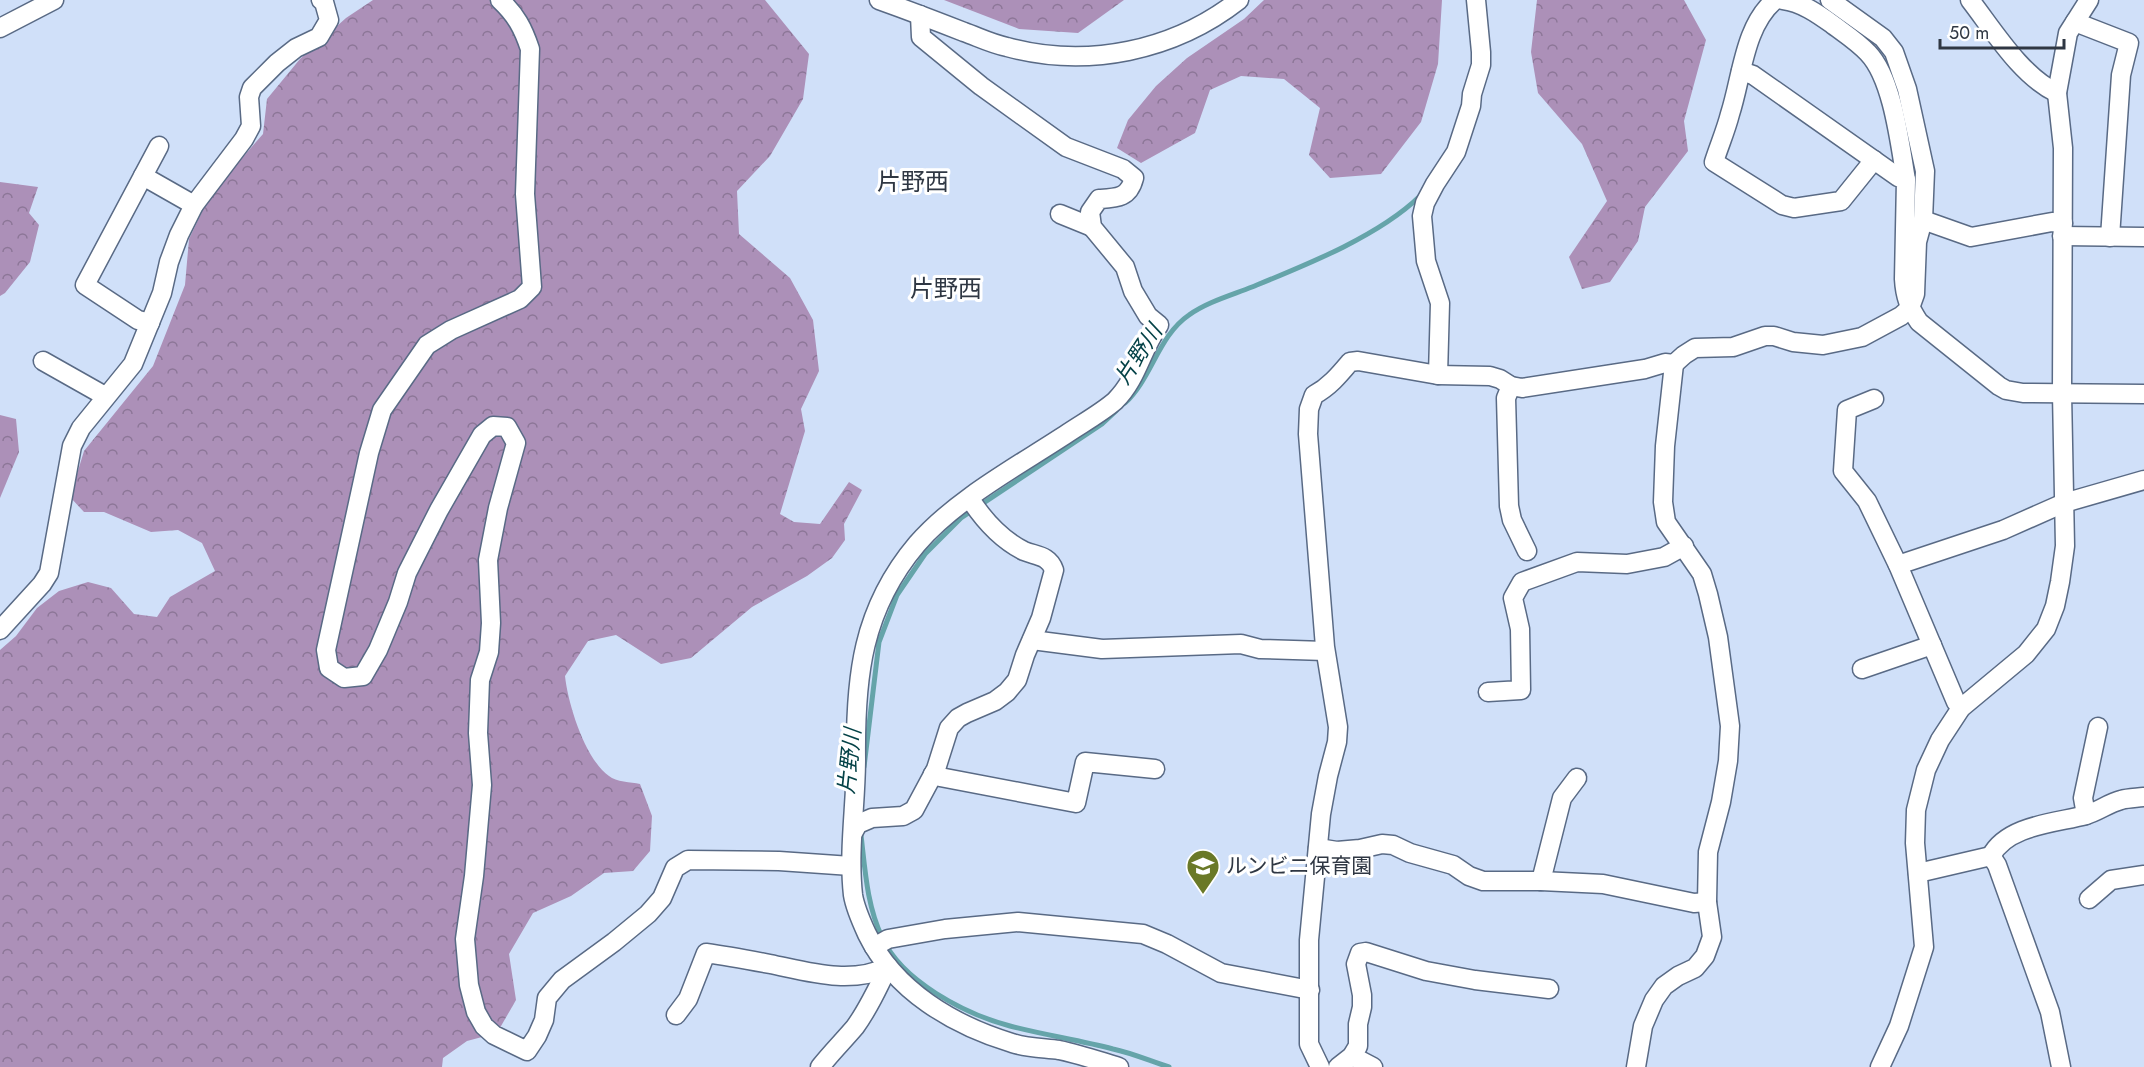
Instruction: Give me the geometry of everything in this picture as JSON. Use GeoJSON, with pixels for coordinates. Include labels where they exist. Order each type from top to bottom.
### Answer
{"type":"FeatureCollection","features":[{"type":"Feature","properties":{"kind":"street"},"geometry":{"type":"LineString","coordinates":[[0,28],[54,0]]}},
{"type":"Feature","properties":{"kind":"street"},"geometry":{"type":"LineString","coordinates":[[0,630],[42,584],[49,573],[72,446],[81,428],[132,364],[162,293],[169,262],[179,234],[194,205],[244,139],[251,126],[249,97],[252,88],[290,53],[319,37],[329,20],[321,0]]}},
{"type":"Feature","properties":{"kind":"street"},"geometry":{"type":"LineString","coordinates":[[500,0],[513,12],[523,27],[530,49],[525,194],[532,286],[520,299],[451,330],[427,345],[382,410],[369,453],[326,650],[329,668],[344,678],[363,676],[378,650],[407,573],[439,510],[482,435],[493,426],[507,427],[516,443],[498,508],[488,560],[490,642],[480,680],[478,733],[482,785],[474,876],[465,939],[469,985],[476,1012],[484,1026],[494,1035],[527,1051],[544,1020],[547,998],[562,980],[648,914],[662,898],[675,868],[688,860],[779,861],[851,866]]}},
{"type":"Feature","properties":{"kind":"street"},"geometry":{"type":"LineString","coordinates":[[879,0],[1007,48],[1069,57],[1114,54],[1159,44],[1216,18],[1239,0]]}},
{"type":"Feature","properties":{"kind":"street"},"geometry":{"type":"LineString","coordinates":[[1438,375],[1440,303],[1426,261],[1422,216],[1425,203],[1456,152],[1472,106],[1472,94],[1481,65],[1482,52],[1476,0]]}},
{"type":"Feature","properties":{"kind":"street"},"geometry":{"type":"LineString","coordinates":[[1775,0],[1765,9],[1760,18],[1744,57],[1731,113],[1714,162],[1782,205],[1794,208],[1841,201],[1874,160]]}},
{"type":"Feature","properties":{"kind":"street"},"geometry":{"type":"LineString","coordinates":[[1783,0],[1793,1],[1822,17],[1869,53],[1880,70],[1893,108],[1906,180],[1905,296],[1919,321],[2006,390],[2023,393],[2144,394]]}},
{"type":"Feature","properties":{"kind":"street"},"geometry":{"type":"LineString","coordinates":[[1636,1067],[1643,1026],[1654,1000],[1664,986],[1695,968],[1705,956],[1712,937],[1707,902],[1708,852],[1721,802],[1728,761],[1730,726],[1718,637],[1702,574],[1666,522],[1663,502],[1665,446],[1674,364],[1695,348],[1733,347],[1765,336],[1823,345],[1862,337],[1901,316],[1910,308],[1916,294],[1917,242],[1923,220],[1925,171],[1907,89],[1894,52],[1883,38],[1830,0]]}},
{"type":"Feature","properties":{"kind":"street"},"geometry":{"type":"LineString","coordinates":[[1970,0],[2027,72],[2046,88],[2057,93]]}},
{"type":"Feature","properties":{"kind":"street"},"geometry":{"type":"LineString","coordinates":[[1880,1067],[1899,1026],[1924,947],[1915,843],[1916,810],[1926,770],[1940,740],[1961,708],[2026,654],[2046,629],[2055,606],[2060,582],[2065,546],[2062,393],[2063,148],[2057,93],[2068,33],[2089,0]]}},
{"type":"Feature","properties":{"kind":"street"},"geometry":{"type":"LineString","coordinates":[[920,15],[921,37],[981,86],[1066,147],[1123,169],[1134,178],[1131,188],[1118,198],[1099,199],[1090,212],[1092,227]]}},
{"type":"Feature","properties":{"kind":"street"},"geometry":{"type":"LineString","coordinates":[[2074,22],[2129,43],[2121,75],[2110,237]]}},
{"type":"Feature","properties":{"kind":"street"},"geometry":{"type":"LineString","coordinates":[[1741,71],[1753,75],[1898,177],[1906,180]]}},
{"type":"Feature","properties":{"kind":"street"},"geometry":{"type":"LineString","coordinates":[[150,323],[138,320],[85,285],[159,146]]}},
{"type":"Feature","properties":{"kind":"street"},"geometry":{"type":"LineString","coordinates":[[143,176],[194,205]]}},
{"type":"Feature","properties":{"kind":"street"},"geometry":{"type":"LineString","coordinates":[[1060,214],[1092,227],[1125,267],[1133,291],[1148,316],[1159,325],[1145,347],[1135,376],[1114,402],[973,504],[934,526],[898,568],[868,633],[860,668],[855,709],[856,789],[851,866],[853,898],[860,919],[880,944],[888,967],[925,1002],[956,1021],[982,1033],[1016,1044],[1062,1051],[1119,1067]]}},
{"type":"Feature","properties":{"kind":"street"},"geometry":{"type":"LineString","coordinates":[[1923,220],[1971,237],[2052,222],[2063,229],[2110,237],[2144,237]]}},
{"type":"Feature","properties":{"kind":"street"},"geometry":{"type":"LineString","coordinates":[[43,361],[105,396]]}},
{"type":"Feature","properties":{"kind":"street"},"geometry":{"type":"LineString","coordinates":[[1320,1067],[1309,1044],[1309,940],[1323,805],[1337,742],[1338,727],[1325,651],[1308,434],[1309,409],[1314,395],[1350,362],[1358,361],[1438,375],[1490,376],[1511,386],[1522,388],[1645,369],[1665,363],[1674,364]]}},
{"type":"Feature","properties":{"kind":"street"},"geometry":{"type":"LineString","coordinates":[[1511,386],[1506,398],[1509,506],[1512,520],[1527,551]]}},
{"type":"Feature","properties":{"kind":"street"},"geometry":{"type":"LineString","coordinates":[[1874,399],[1847,410],[1843,471],[1866,501],[1898,565],[1956,702],[1961,708]]}},
{"type":"Feature","properties":{"kind":"street"},"geometry":{"type":"LineString","coordinates":[[1898,565],[2003,530],[2064,503],[2144,480]]}},
{"type":"Feature","properties":{"kind":"street"},"geometry":{"type":"LineString","coordinates":[[853,833],[858,824],[872,818],[903,816],[914,810],[933,774],[949,728],[958,718],[995,701],[1007,692],[1017,680],[1024,655],[1041,618],[1054,570],[1052,563],[1044,557],[1006,541],[973,504]]}},
{"type":"Feature","properties":{"kind":"street"},"geometry":{"type":"LineString","coordinates":[[1488,692],[1521,690],[1520,629],[1513,598],[1522,582],[1577,562],[1627,564],[1664,557],[1684,546]]}},
{"type":"Feature","properties":{"kind":"street"},"geometry":{"type":"LineString","coordinates":[[1032,640],[1102,649],[1241,644],[1260,649],[1325,651]]}},
{"type":"Feature","properties":{"kind":"street"},"geometry":{"type":"LineString","coordinates":[[1862,669],[1932,645]]}},
{"type":"Feature","properties":{"kind":"street"},"geometry":{"type":"LineString","coordinates":[[2086,815],[2083,798],[2098,727]]}},
{"type":"Feature","properties":{"kind":"street"},"geometry":{"type":"LineString","coordinates":[[933,774],[1076,803],[1085,762],[1155,769]]}},
{"type":"Feature","properties":{"kind":"street"},"geometry":{"type":"LineString","coordinates":[[1541,881],[1562,798],[1577,778]]}},
{"type":"Feature","properties":{"kind":"street"},"geometry":{"type":"LineString","coordinates":[[1918,873],[1991,856],[1997,845],[2035,825],[2086,815],[2120,800],[2144,797]]}},
{"type":"Feature","properties":{"kind":"street"},"geometry":{"type":"LineString","coordinates":[[1318,848],[1337,851],[1393,844],[1410,853],[1453,865],[1469,876],[1483,881],[1603,884],[1694,903],[1707,902]]}},
{"type":"Feature","properties":{"kind":"street"},"geometry":{"type":"LineString","coordinates":[[1991,856],[1997,865],[2050,1012],[2061,1067]]}},
{"type":"Feature","properties":{"kind":"street"},"geometry":{"type":"LineString","coordinates":[[2089,898],[2111,880],[2144,875]]}},
{"type":"Feature","properties":{"kind":"street"},"geometry":{"type":"LineString","coordinates":[[880,944],[945,929],[1018,922],[1143,934],[1221,973],[1310,990]]}},
{"type":"Feature","properties":{"kind":"street"},"geometry":{"type":"LineString","coordinates":[[1373,1067],[1345,1062],[1358,1046],[1362,995],[1356,964],[1360,953],[1366,952],[1426,970],[1475,980],[1550,989]]}},
{"type":"Feature","properties":{"kind":"street"},"geometry":{"type":"LineString","coordinates":[[676,1015],[688,999],[706,953],[819,975],[845,977],[873,974],[888,967]]}},
{"type":"Feature","properties":{"kind":"street"},"geometry":{"type":"LineString","coordinates":[[820,1067],[854,1028],[867,1009],[888,967]]}},
{"type":"Feature","properties":{"kind":"green space"},"geometry":{"type":"Polygon","coordinates":[[[373,0],[765,0],[809,54],[803,99],[770,156],[737,191],[739,234],[790,278],[813,320],[819,371],[801,409],[805,431],[780,514],[794,522],[820,524],[849,482],[862,490],[844,524],[845,540],[832,558],[807,576],[752,607],[691,658],[661,664],[616,635],[588,641],[565,676],[574,715],[585,744],[600,768],[616,780],[640,784],[652,816],[650,851],[633,871],[604,873],[571,896],[533,913],[509,954],[516,1000],[497,1033],[467,1041],[443,1058],[442,1067],[0,1067],[0,650],[16,636],[37,608],[59,591],[88,582],[111,588],[134,614],[157,617],[170,597],[215,571],[202,543],[178,530],[151,532],[104,512],[84,512],[70,497],[84,451],[153,366],[185,285],[189,239],[210,195],[263,134],[267,99],[300,59],[346,18],[373,0]]]}},
{"type":"Feature","properties":{"kind":"green space"},"geometry":{"type":"Polygon","coordinates":[[[944,0],[1124,0],[1078,33],[1019,29],[944,0]]]}},
{"type":"Feature","properties":{"kind":"green space"},"geometry":{"type":"Polygon","coordinates":[[[1264,0],[1442,0],[1438,64],[1421,122],[1381,174],[1330,178],[1309,155],[1320,108],[1284,79],[1241,76],[1210,90],[1195,133],[1141,163],[1117,148],[1128,120],[1156,86],[1187,58],[1244,19],[1264,0]]]}},
{"type":"Feature","properties":{"kind":"green space"},"geometry":{"type":"Polygon","coordinates":[[[1537,0],[1684,0],[1706,40],[1684,121],[1688,151],[1645,207],[1638,241],[1610,282],[1582,289],[1569,257],[1607,201],[1582,144],[1538,93],[1531,52],[1537,0]]]}},
{"type":"Feature","properties":{"kind":"green space"},"geometry":{"type":"Polygon","coordinates":[[[0,182],[38,187],[29,213],[39,225],[30,262],[0,296],[0,182]]]}},
{"type":"Feature","properties":{"kind":"green space"},"geometry":{"type":"Polygon","coordinates":[[[0,415],[16,419],[19,452],[0,498],[0,415]]]}},
{"type":"Feature","properties":{"kind":"waterway","name":"片野川"},"geometry":{"type":"LineString","coordinates":[[1125,403],[1142,382],[1170,334],[1178,324],[1196,310],[1295,269],[1363,237],[1420,196]]}},
{"type":"Feature","properties":{"kind":"waterway","name":"片野川"},"geometry":{"type":"LineString","coordinates":[[864,767],[879,642],[897,595],[925,554],[961,518],[1102,424],[1116,411]]}},
{"type":"Feature","properties":{"kind":"waterway","name":"片野川"},"geometry":{"type":"LineString","coordinates":[[861,835],[867,887],[877,925],[891,953],[919,981],[955,1004],[992,1021],[1120,1051],[1169,1067]]}},
{"type":"Feature","properties":{"kind":"place","name":"ルンビニ保育園"},"geometry":{"type":"Point","coordinates":[1203,895]}},
{"type":"Feature","properties":{"kind":"district","name":"片野西"},"geometry":{"type":"Point","coordinates":[913,181]}},
{"type":"Feature","properties":{"kind":"district","name":"片野西"},"geometry":{"type":"Point","coordinates":[946,288]}}]}
